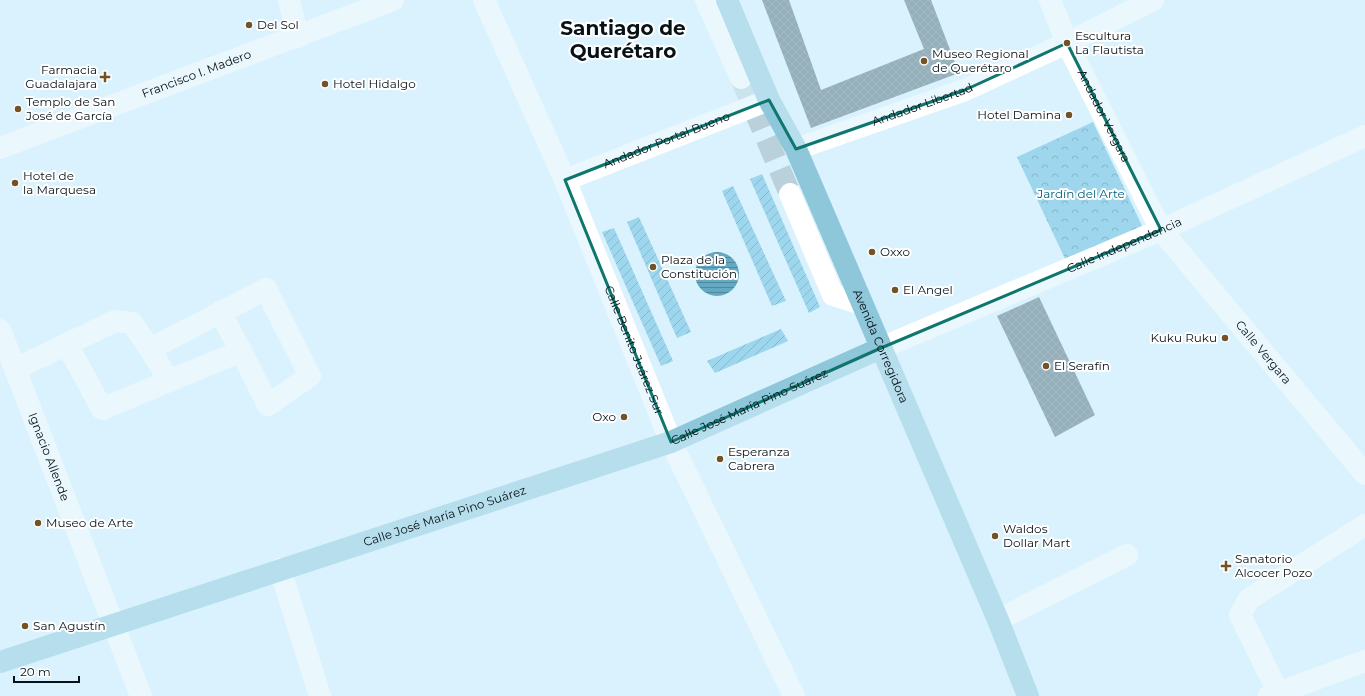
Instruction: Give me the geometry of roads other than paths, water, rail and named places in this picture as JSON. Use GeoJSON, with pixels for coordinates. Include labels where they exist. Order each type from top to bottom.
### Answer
{"type":"FeatureCollection","features":[{"type":"Feature","properties":{"kind":"main road","name":"Avenida Corregidora"},"geometry":{"type":"LineString","coordinates":[[728,0],[769,100],[796,150],[998,620],[1028,696]]}},
{"type":"Feature","properties":{"kind":"main road","name":"Calle José María Pino Suárez"},"geometry":{"type":"LineString","coordinates":[[0,662],[280,569],[672,442],[881,348]]}},
{"type":"Feature","properties":{"kind":"street"},"geometry":{"type":"LineString","coordinates":[[289,0],[298,37]]}},
{"type":"Feature","properties":{"kind":"street","name":"Francisco I. Madero"},"geometry":{"type":"LineString","coordinates":[[0,148],[393,0]]}},
{"type":"Feature","properties":{"kind":"street","name":"Calle Benito Juárez Sur"},"geometry":{"type":"LineString","coordinates":[[484,0],[565,180],[672,442],[794,696]]}},
{"type":"Feature","properties":{"kind":"street"},"geometry":{"type":"LineString","coordinates":[[706,0],[741,78]]}},
{"type":"Feature","properties":{"kind":"street","name":"Andador Vergara"},"geometry":{"type":"LineString","coordinates":[[1050,0],[1067,43],[1161,230]]}},
{"type":"Feature","properties":{"kind":"street","name":"Andador Libertad"},"geometry":{"type":"LineString","coordinates":[[796,150],[965,90],[1067,43],[1153,0]]}},
{"type":"Feature","properties":{"kind":"street","name":"Andador Portal Bueno"},"geometry":{"type":"LineString","coordinates":[[565,180],[769,100]]}},
{"type":"Feature","properties":{"kind":"street","name":"Calle Independencia"},"geometry":{"type":"LineString","coordinates":[[881,348],[1161,230],[1365,136]]}},
{"type":"Feature","properties":{"kind":"street"},"geometry":{"type":"LineString","coordinates":[[790,194],[833,295],[862,304]]}},
{"type":"Feature","properties":{"kind":"street","name":"Calle Vergara"},"geometry":{"type":"LineString","coordinates":[[1161,230],[1365,474]]}},
{"type":"Feature","properties":{"kind":"street"},"geometry":{"type":"LineString","coordinates":[[150,349],[220,312],[266,289],[310,376],[268,406],[241,350],[220,312]]}},
{"type":"Feature","properties":{"kind":"street"},"geometry":{"type":"LineString","coordinates":[[15,369],[115,320],[132,323],[169,380]]}},
{"type":"Feature","properties":{"kind":"street","name":"Ignacio Allende"},"geometry":{"type":"LineString","coordinates":[[0,330],[141,696]]}},
{"type":"Feature","properties":{"kind":"street"},"geometry":{"type":"LineString","coordinates":[[67,344],[102,410],[241,350]]}},
{"type":"Feature","properties":{"kind":"street"},"geometry":{"type":"LineString","coordinates":[[1365,525],[1249,599],[1240,615],[1273,694],[1365,661]]}},
{"type":"Feature","properties":{"kind":"street"},"geometry":{"type":"LineString","coordinates":[[998,620],[1128,555]]}},
{"type":"Feature","properties":{"kind":"street"},"geometry":{"type":"LineString","coordinates":[[280,569],[320,696]]}},
{"type":"Feature","properties":{"kind":"tunnel"},"geometry":{"type":"LineString","coordinates":[[741,78],[790,194]]}},
{"type":"Feature","properties":{"kind":"place","name":"Del Sol"},"geometry":{"type":"Point","coordinates":[249,25]}},
{"type":"Feature","properties":{"kind":"place","name":"Escultura La Flautista"},"geometry":{"type":"Point","coordinates":[1067,43]}},
{"type":"Feature","properties":{"kind":"place","name":"Museo Regional de Querétaro"},"geometry":{"type":"Point","coordinates":[924,61]}},
{"type":"Feature","properties":{"kind":"place","name":"Farmacia Guadalajara"},"geometry":{"type":"Point","coordinates":[105,77]}},
{"type":"Feature","properties":{"kind":"place","name":"Hotel Hidalgo"},"geometry":{"type":"Point","coordinates":[325,84]}},
{"type":"Feature","properties":{"kind":"place","name":"Templo de San José de García"},"geometry":{"type":"Point","coordinates":[18,109]}},
{"type":"Feature","properties":{"kind":"place","name":"Hotel Damina"},"geometry":{"type":"Point","coordinates":[1069,115]}},
{"type":"Feature","properties":{"kind":"place","name":"Hotel de la Marquesa"},"geometry":{"type":"Point","coordinates":[15,183]}},
{"type":"Feature","properties":{"kind":"place","name":"Oxxo"},"geometry":{"type":"Point","coordinates":[872,252]}},
{"type":"Feature","properties":{"kind":"place","name":"Plaza de la Constitución"},"geometry":{"type":"Point","coordinates":[653,267]}},
{"type":"Feature","properties":{"kind":"place","name":"El Angel"},"geometry":{"type":"Point","coordinates":[895,290]}},
{"type":"Feature","properties":{"kind":"place","name":"Kuku Ruku"},"geometry":{"type":"Point","coordinates":[1225,338]}},
{"type":"Feature","properties":{"kind":"place","name":"El Serafín"},"geometry":{"type":"Point","coordinates":[1046,366]}},
{"type":"Feature","properties":{"kind":"place","name":"Oxo"},"geometry":{"type":"Point","coordinates":[624,417]}},
{"type":"Feature","properties":{"kind":"place","name":"Esperanza Cabrera"},"geometry":{"type":"Point","coordinates":[720,459]}},
{"type":"Feature","properties":{"kind":"place","name":"Museo de Arte"},"geometry":{"type":"Point","coordinates":[38,523]}},
{"type":"Feature","properties":{"kind":"place","name":"Waldos Dollar Mart"},"geometry":{"type":"Point","coordinates":[995,536]}},
{"type":"Feature","properties":{"kind":"place","name":"Sanatorio Alcocer Pozo"},"geometry":{"type":"Point","coordinates":[1226,566]}},
{"type":"Feature","properties":{"kind":"place","name":"San Agustín"},"geometry":{"type":"Point","coordinates":[25,626]}},
{"type":"Feature","properties":{"kind":"district","name":"Santiago de Querétaro"},"geometry":{"type":"Point","coordinates":[623,40]}},
{"type":"Feature","properties":{"kind":"park label","name":"Jardín del Arte"},"geometry":{"type":"Point","coordinates":[1081,194]}}]}
